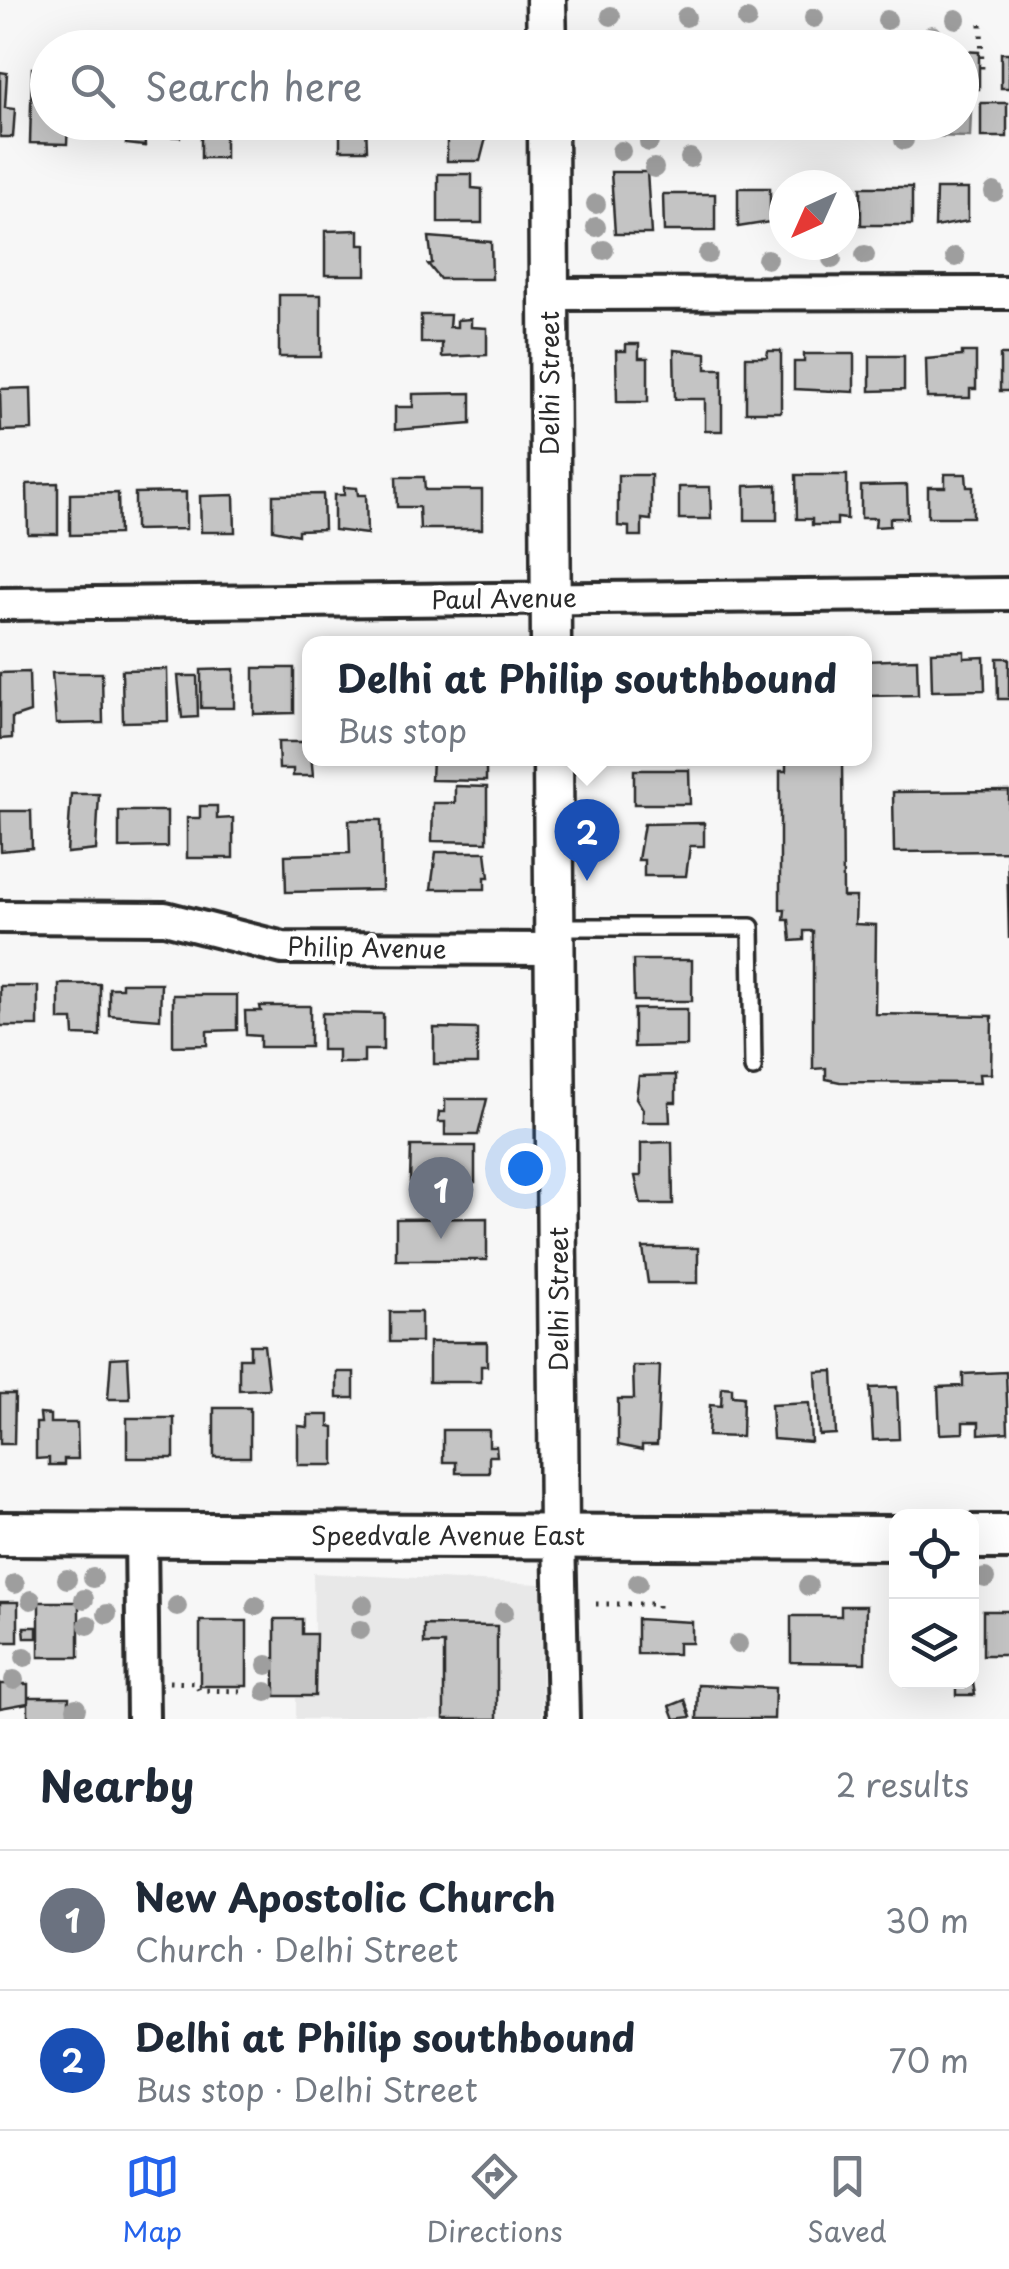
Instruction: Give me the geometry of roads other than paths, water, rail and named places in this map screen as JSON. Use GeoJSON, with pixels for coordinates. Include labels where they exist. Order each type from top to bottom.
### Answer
{"type":"FeatureCollection","features":[{"type":"Feature","properties":{"kind":"main road","name":"Speedvale Avenue East"},"geometry":{"type":"LineString","coordinates":[[0,1534],[889,1538]]}},
{"type":"Feature","properties":{"kind":"main road"},"geometry":{"type":"LineString","coordinates":[[979,1538],[1009,1537]]}},
{"type":"Feature","properties":{"kind":"street"},"geometry":{"type":"LineString","coordinates":[[546,0],[547,30]]}},
{"type":"Feature","properties":{"kind":"street","name":"Delhi Street"},"geometry":{"type":"LineString","coordinates":[[548,140],[551,636]]}},
{"type":"Feature","properties":{"kind":"street"},"geometry":{"type":"LineString","coordinates":[[549,294],[1009,292]]}},
{"type":"Feature","properties":{"kind":"street","name":"Paul Avenue"},"geometry":{"type":"LineString","coordinates":[[0,604],[1009,594]]}},
{"type":"Feature","properties":{"kind":"street","name":"Delhi Street"},"geometry":{"type":"LineString","coordinates":[[554,766],[563,1719]]}},
{"type":"Feature","properties":{"kind":"street","name":"Philip Avenue"},"geometry":{"type":"LineString","coordinates":[[0,917],[164,918],[283,948],[557,938]]}},
{"type":"Feature","properties":{"kind":"street"},"geometry":{"type":"LineString","coordinates":[[141,1532],[143,1719]]}},
{"type":"Feature","properties":{"kind":"lane"},"geometry":{"type":"LineString","coordinates":[[557,938],[751,927],[753,1068]]}},
{"type":"Feature","properties":{"kind":"place","name":"Delhi at Philip southbound"},"geometry":{"type":"Point","coordinates":[587,881]}},
{"type":"Feature","properties":{"kind":"place","name":"New Apostolic Church"},"geometry":{"type":"Point","coordinates":[441,1239]}}]}
